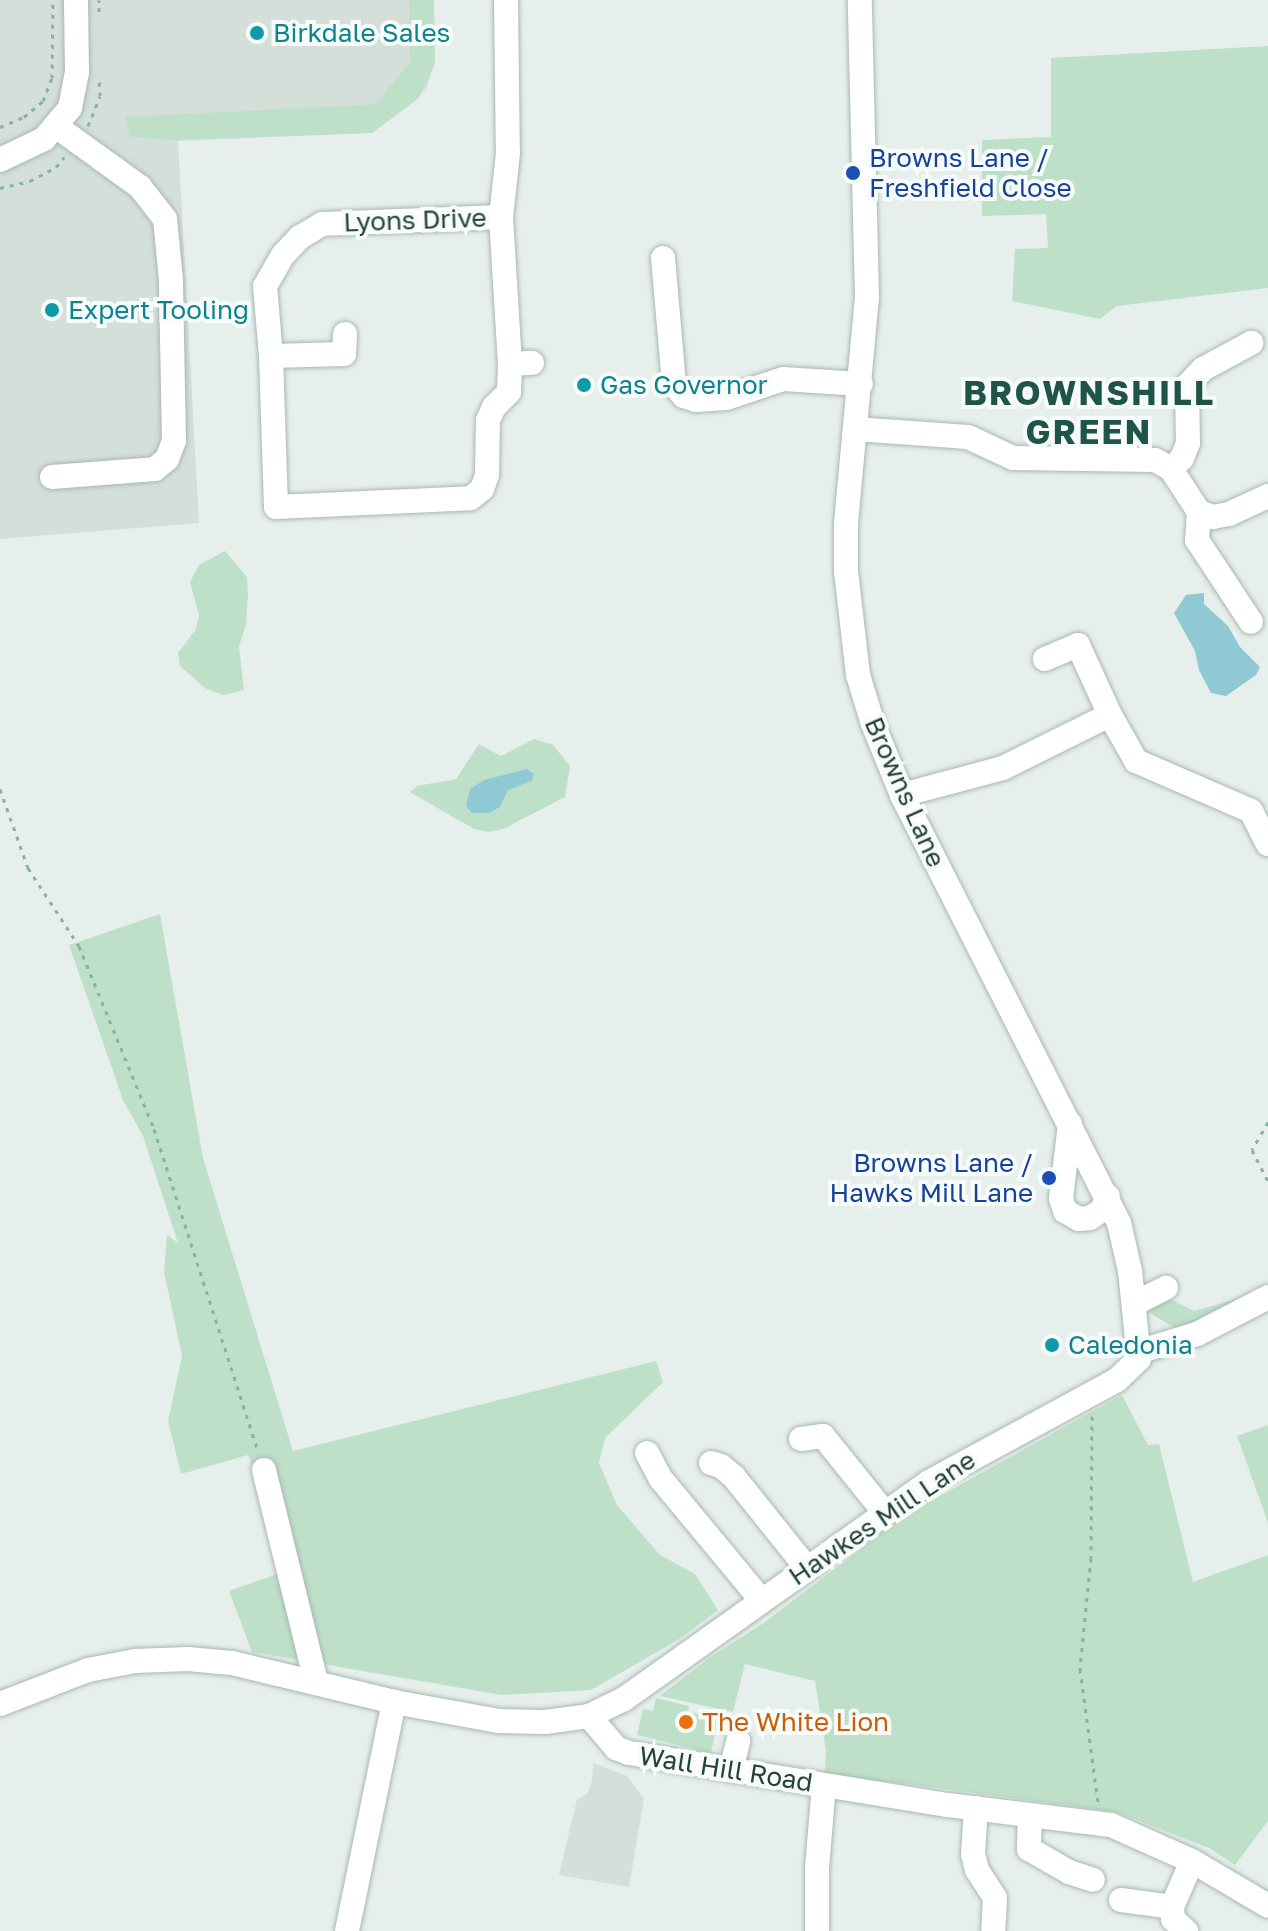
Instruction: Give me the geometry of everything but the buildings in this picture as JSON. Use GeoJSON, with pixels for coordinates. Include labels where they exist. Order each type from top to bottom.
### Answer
{"type":"FeatureCollection","features":[{"type":"Feature","properties":{"kind":"street"},"geometry":{"type":"LineString","coordinates":[[0,160],[27,150],[57,127],[76,91],[76,0]]}},
{"type":"Feature","properties":{"kind":"street","name":"Lyons Drive"},"geometry":{"type":"LineString","coordinates":[[501,217],[322,224],[283,255],[265,286],[271,356],[266,508],[471,498],[482,489],[487,475],[488,420],[494,407],[509,392],[521,364],[501,217],[508,153],[506,0]]}},
{"type":"Feature","properties":{"kind":"street","name":"Browns Lane"},"geometry":{"type":"LineString","coordinates":[[860,0],[867,297],[846,523],[850,621],[858,675],[873,724],[902,795],[1108,1196],[1127,1251],[1141,1351]]}},
{"type":"Feature","properties":{"kind":"street"},"geometry":{"type":"LineString","coordinates":[[52,477],[155,469],[167,459],[174,441],[171,280],[165,219],[140,187],[57,127]]}},
{"type":"Feature","properties":{"kind":"street"},"geometry":{"type":"LineString","coordinates":[[0,152],[27,150]]}},
{"type":"Feature","properties":{"kind":"street"},"geometry":{"type":"LineString","coordinates":[[663,258],[674,385],[684,396],[696,400],[726,398],[783,379],[861,384]]}},
{"type":"Feature","properties":{"kind":"street"},"geometry":{"type":"LineString","coordinates":[[1171,469],[1182,458],[1188,443],[1187,386],[1203,369],[1251,343]]}},
{"type":"Feature","properties":{"kind":"street"},"geometry":{"type":"LineString","coordinates":[[271,356],[344,354]]}},
{"type":"Feature","properties":{"kind":"street"},"geometry":{"type":"LineString","coordinates":[[856,429],[968,437],[1013,458],[1145,459],[1162,462],[1171,469],[1199,512],[1197,540],[1251,622]]}},
{"type":"Feature","properties":{"kind":"street"},"geometry":{"type":"LineString","coordinates":[[1199,512],[1219,517],[1268,496]]}},
{"type":"Feature","properties":{"kind":"street"},"geometry":{"type":"LineString","coordinates":[[1045,659],[1078,645],[1110,715],[1136,761],[1251,811],[1268,844]]}},
{"type":"Feature","properties":{"kind":"street"},"geometry":{"type":"LineString","coordinates":[[902,795],[1003,768],[1110,715]]}},
{"type":"Feature","properties":{"kind":"street"},"geometry":{"type":"LineString","coordinates":[[1070,1124],[1061,1198],[1064,1208],[1075,1218],[1090,1218],[1102,1210],[1108,1196]]}},
{"type":"Feature","properties":{"kind":"street"},"geometry":{"type":"LineString","coordinates":[[1134,1304],[1166,1288]]}},
{"type":"Feature","properties":{"kind":"street"},"geometry":{"type":"LineString","coordinates":[[1141,1351],[1197,1334],[1251,1298]]}},
{"type":"Feature","properties":{"kind":"street","name":"Hawkes Mill Lane"},"geometry":{"type":"LineString","coordinates":[[589,1716],[624,1699],[929,1482],[1126,1374],[1141,1351]]}},
{"type":"Feature","properties":{"kind":"street"},"geometry":{"type":"LineString","coordinates":[[801,1439],[823,1436],[884,1512]]}},
{"type":"Feature","properties":{"kind":"street"},"geometry":{"type":"LineString","coordinates":[[647,1453],[661,1479],[761,1600]]}},
{"type":"Feature","properties":{"kind":"street"},"geometry":{"type":"LineString","coordinates":[[711,1463],[721,1466],[734,1477],[806,1567]]}},
{"type":"Feature","properties":{"kind":"street"},"geometry":{"type":"LineString","coordinates":[[264,1470],[316,1682]]}},
{"type":"Feature","properties":{"kind":"street"},"geometry":{"type":"LineString","coordinates":[[0,1704],[88,1670],[135,1661],[188,1659],[232,1663],[394,1702],[499,1721],[545,1722],[589,1716]]}},
{"type":"Feature","properties":{"kind":"street"},"geometry":{"type":"LineString","coordinates":[[347,1931],[394,1702]]}},
{"type":"Feature","properties":{"kind":"street","name":"Wall Hill Road"},"geometry":{"type":"LineString","coordinates":[[589,1716],[616,1748],[629,1753],[976,1808],[1111,1825],[1192,1861],[1268,1906]]}},
{"type":"Feature","properties":{"kind":"street"},"geometry":{"type":"LineString","coordinates":[[731,1770],[738,1741]]}},
{"type":"Feature","properties":{"kind":"street"},"geometry":{"type":"LineString","coordinates":[[817,1931],[817,1868],[824,1785]]}},
{"type":"Feature","properties":{"kind":"street"},"geometry":{"type":"LineString","coordinates":[[976,1808],[973,1854],[977,1870],[995,1898],[993,1931]]}},
{"type":"Feature","properties":{"kind":"street"},"geometry":{"type":"LineString","coordinates":[[1030,1815],[1029,1849],[1069,1872],[1093,1880]]}},
{"type":"Feature","properties":{"kind":"street"},"geometry":{"type":"LineString","coordinates":[[1121,1900],[1170,1918],[1192,1861]]}},
{"type":"Feature","properties":{"kind":"path"},"geometry":{"type":"LineString","coordinates":[[0,127],[24,117],[43,101],[52,78],[53,0]]}},
{"type":"Feature","properties":{"kind":"path"},"geometry":{"type":"LineString","coordinates":[[0,789],[28,868],[79,946],[154,1129],[264,1470]]}},
{"type":"Feature","properties":{"kind":"path"},"geometry":{"type":"LineString","coordinates":[[1268,1122],[1252,1150],[1268,1181]]}},
{"type":"Feature","properties":{"kind":"path"},"geometry":{"type":"LineString","coordinates":[[1085,1397],[1093,1417],[1091,1558],[1080,1669],[1095,1794],[1111,1825]]}},
{"type":"Feature","properties":{"kind":"shaded area"},"geometry":{"type":"Polygon","coordinates":[[[0,0],[434,0],[435,63],[426,89],[372,133],[178,141],[199,523],[0,539],[0,0]]]}},
{"type":"Feature","properties":{"kind":"shaded area"},"geometry":{"type":"Polygon","coordinates":[[[593,1763],[627,1776],[644,1799],[629,1887],[559,1875],[577,1799],[587,1794],[592,1781],[593,1763]]]}},
{"type":"Feature","properties":{"kind":"green space"},"geometry":{"type":"Polygon","coordinates":[[[409,0],[434,0],[435,63],[419,98],[372,133],[177,140],[130,137],[125,117],[376,104],[410,62],[409,0]]]}},
{"type":"Feature","properties":{"kind":"green space"},"geometry":{"type":"Polygon","coordinates":[[[1268,46],[1268,288],[1117,306],[1100,319],[1012,301],[1015,249],[1048,248],[1046,214],[982,216],[982,140],[1051,137],[1051,58],[1268,46]]]}},
{"type":"Feature","properties":{"kind":"green space"},"geometry":{"type":"Polygon","coordinates":[[[225,551],[247,577],[248,596],[246,624],[239,647],[244,690],[224,695],[206,689],[180,666],[178,653],[196,629],[199,615],[190,582],[199,565],[225,551]]]}},
{"type":"Feature","properties":{"kind":"green space"},"geometry":{"type":"Polygon","coordinates":[[[534,739],[553,745],[570,766],[565,797],[503,829],[489,832],[474,829],[410,792],[417,786],[456,779],[479,744],[501,756],[534,739]]]}},
{"type":"Feature","properties":{"kind":"green space"},"geometry":{"type":"Polygon","coordinates":[[[160,914],[203,1158],[293,1451],[656,1361],[663,1382],[605,1438],[599,1463],[617,1505],[660,1555],[695,1574],[718,1610],[681,1638],[591,1690],[502,1695],[252,1652],[229,1591],[283,1572],[268,1500],[248,1455],[181,1474],[168,1421],[182,1356],[164,1272],[167,1235],[178,1243],[143,1136],[123,1100],[69,945],[160,914]]]}},
{"type":"Feature","properties":{"kind":"green space"},"geometry":{"type":"Polygon","coordinates":[[[1164,1296],[1194,1311],[1234,1300],[1236,1307],[1207,1322],[1175,1328],[1153,1315],[1144,1303],[1164,1296]]]}},
{"type":"Feature","properties":{"kind":"green space"},"geometry":{"type":"Polygon","coordinates":[[[1122,1395],[1148,1445],[1159,1444],[1193,1582],[1268,1555],[1268,1821],[1235,1865],[1209,1848],[1116,1812],[825,1773],[826,1751],[815,1681],[745,1664],[733,1712],[660,1696],[709,1658],[765,1622],[904,1516],[1122,1395]]]}},
{"type":"Feature","properties":{"kind":"green space"},"geometry":{"type":"Polygon","coordinates":[[[1268,1425],[1268,1523],[1237,1436],[1268,1425]]]}},
{"type":"Feature","properties":{"kind":"green space","name":"The White Lion"},"geometry":{"type":"Polygon","coordinates":[[[656,1698],[689,1706],[688,1711],[706,1716],[708,1708],[734,1715],[730,1732],[716,1729],[711,1753],[637,1735],[643,1709],[653,1711],[656,1698]]]}},
{"type":"Feature","properties":{"kind":"water"},"geometry":{"type":"Polygon","coordinates":[[[1204,593],[1204,604],[1228,626],[1240,647],[1260,667],[1256,675],[1226,696],[1211,693],[1199,670],[1195,651],[1174,613],[1186,595],[1204,593]]]}},
{"type":"Feature","properties":{"kind":"water"},"geometry":{"type":"Polygon","coordinates":[[[527,769],[534,774],[532,781],[508,790],[500,807],[489,813],[472,813],[466,806],[470,789],[484,780],[527,769]]]}},
{"type":"Feature","properties":{"kind":"place","name":"Birkdale Sales"},"geometry":{"type":"Point","coordinates":[257,33]}},
{"type":"Feature","properties":{"kind":"place","name":"Browns Lane / Freshfield Close"},"geometry":{"type":"Point","coordinates":[853,173]}},
{"type":"Feature","properties":{"kind":"place","name":"Expert Tooling"},"geometry":{"type":"Point","coordinates":[52,310]}},
{"type":"Feature","properties":{"kind":"place","name":"Gas Governor"},"geometry":{"type":"Point","coordinates":[584,385]}},
{"type":"Feature","properties":{"kind":"place","name":"Browns Lane / Hawks Mill Lane"},"geometry":{"type":"Point","coordinates":[1049,1178]}},
{"type":"Feature","properties":{"kind":"place","name":"Caledonia"},"geometry":{"type":"Point","coordinates":[1052,1345]}},
{"type":"Feature","properties":{"kind":"place","name":"The White Lion"},"geometry":{"type":"Point","coordinates":[686,1722]}},
{"type":"Feature","properties":{"kind":"district","name":"BROWNSHILL GREEN"},"geometry":{"type":"Point","coordinates":[1089,412]}}]}
